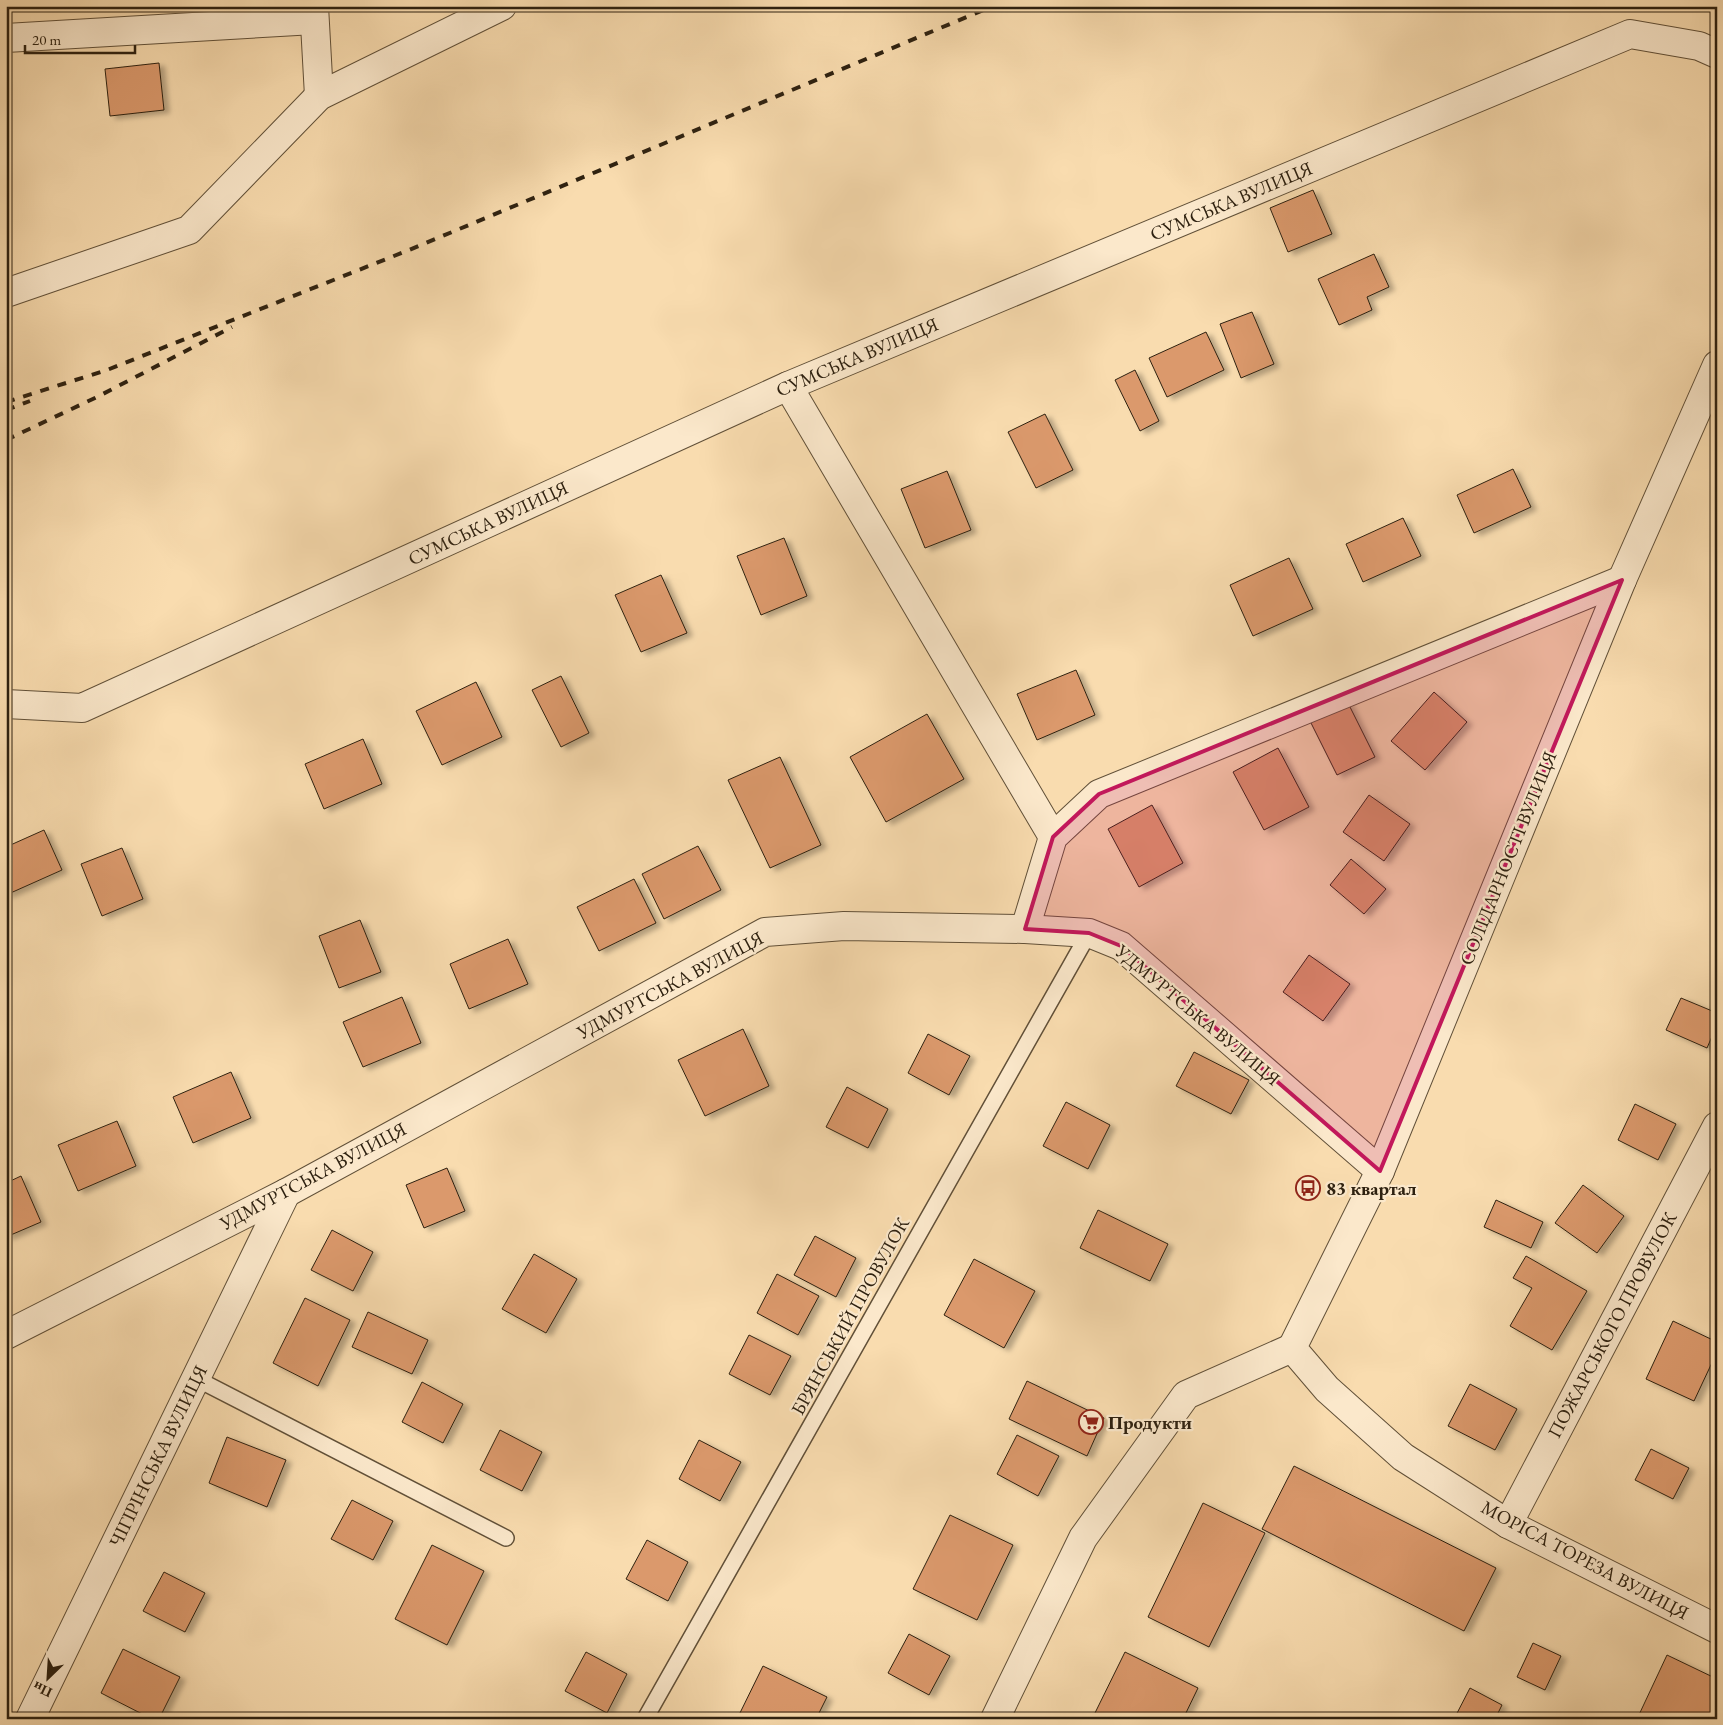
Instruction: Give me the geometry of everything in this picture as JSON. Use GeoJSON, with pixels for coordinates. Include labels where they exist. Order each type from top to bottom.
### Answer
{"type":"FeatureCollection","features":[{"type":"Feature","properties":{"kind":"street"},"geometry":{"type":"LineString","coordinates":[[6,293],[189,230],[319,96],[502,6]]}},
{"type":"Feature","properties":{"kind":"street"},"geometry":{"type":"LineString","coordinates":[[6,38],[314,13],[319,96]]}},
{"type":"Feature","properties":{"kind":"street","name":"СУМСЬКА ВУЛИЦЯ"},"geometry":{"type":"LineString","coordinates":[[10,711],[82,708],[788,386],[1630,34],[1699,46],[1717,54]]}},
{"type":"Feature","properties":{"kind":"street","name":"СОЛІДАРНОСТІ ВУЛИЦЯ"},"geometry":{"type":"LineString","coordinates":[[1292,1348],[1380,1171],[1622,580],[1717,365]]}},
{"type":"Feature","properties":{"kind":"street"},"geometry":{"type":"LineString","coordinates":[[788,386],[1053,837]]}},
{"type":"Feature","properties":{"kind":"street"},"geometry":{"type":"LineString","coordinates":[[1025,929],[1053,837],[1099,794],[1622,580]]}},
{"type":"Feature","properties":{"kind":"street","name":"УДМУРТСЬКА ВУЛИЦЯ"},"geometry":{"type":"LineString","coordinates":[[6,1335],[286,1193],[765,932],[844,926],[1025,929],[1089,934],[1121,946],[1380,1171]]}},
{"type":"Feature","properties":{"kind":"street","name":"ПОЖАРСЬКОГО ПРОВУЛОК"},"geometry":{"type":"LineString","coordinates":[[1508,1524],[1717,1126]]}},
{"type":"Feature","properties":{"kind":"street","name":"ЧIГIРIНСЬКА ВУЛИЦЯ"},"geometry":{"type":"LineString","coordinates":[[30,1719],[286,1193]]}},
{"type":"Feature","properties":{"kind":"street"},"geometry":{"type":"LineString","coordinates":[[995,1719],[1083,1538],[1186,1395],[1292,1348]]}},
{"type":"Feature","properties":{"kind":"street","name":"МОРІСА ТОРЕЗА ВУЛИЦЯ"},"geometry":{"type":"LineString","coordinates":[[1292,1348],[1327,1389],[1403,1457],[1508,1524],[1717,1629]]}},
{"type":"Feature","properties":{"kind":"lane","name":"БРЯНСЬКИЙ ПРОВУЛОК"},"geometry":{"type":"LineString","coordinates":[[646,1719],[1089,934]]}},
{"type":"Feature","properties":{"kind":"lane"},"geometry":{"type":"LineString","coordinates":[[195,1378],[506,1538]]}},
{"type":"Feature","properties":{"kind":"highlighted area"},"geometry":{"type":"Polygon","coordinates":[[[1622,580],[1380,1171],[1121,946],[1089,933],[1025,929],[1053,837],[1099,794],[1622,580]]]}},
{"type":"Feature","properties":{"kind":"building"},"geometry":{"type":"Polygon","coordinates":[[[159,63],[164,110],[110,116],[105,69],[159,63]]]}},
{"type":"Feature","properties":{"kind":"building"},"geometry":{"type":"Polygon","coordinates":[[[1313,190],[1332,234],[1288,252],[1270,208],[1313,190]]]}},
{"type":"Feature","properties":{"kind":"building"},"geometry":{"type":"Polygon","coordinates":[[[1374,254],[1389,287],[1367,297],[1372,310],[1339,325],[1318,279],[1374,254]]]}},
{"type":"Feature","properties":{"kind":"building"},"geometry":{"type":"Polygon","coordinates":[[[1252,312],[1274,364],[1241,378],[1220,324],[1252,312]]]}},
{"type":"Feature","properties":{"kind":"building"},"geometry":{"type":"Polygon","coordinates":[[[1206,332],[1224,370],[1167,397],[1149,358],[1206,332]]]}},
{"type":"Feature","properties":{"kind":"building"},"geometry":{"type":"Polygon","coordinates":[[[1135,370],[1159,421],[1140,431],[1115,380],[1135,370]]]}},
{"type":"Feature","properties":{"kind":"building"},"geometry":{"type":"Polygon","coordinates":[[[1045,414],[1073,470],[1036,488],[1008,432],[1045,414]]]}},
{"type":"Feature","properties":{"kind":"building"},"geometry":{"type":"Polygon","coordinates":[[[1513,469],[1531,507],[1474,533],[1457,495],[1513,469]]]}},
{"type":"Feature","properties":{"kind":"building"},"geometry":{"type":"Polygon","coordinates":[[[947,471],[971,530],[925,548],[901,489],[947,471]]]}},
{"type":"Feature","properties":{"kind":"building"},"geometry":{"type":"Polygon","coordinates":[[[1403,518],[1421,556],[1363,582],[1346,544],[1403,518]]]}},
{"type":"Feature","properties":{"kind":"building"},"geometry":{"type":"Polygon","coordinates":[[[784,538],[807,596],[761,615],[737,556],[784,538]]]}},
{"type":"Feature","properties":{"kind":"building"},"geometry":{"type":"Polygon","coordinates":[[[1289,558],[1313,609],[1253,636],[1230,585],[1289,558]]]}},
{"type":"Feature","properties":{"kind":"building"},"geometry":{"type":"Polygon","coordinates":[[[661,575],[687,633],[641,652],[615,595],[661,575]]]}},
{"type":"Feature","properties":{"kind":"building"},"geometry":{"type":"Polygon","coordinates":[[[1076,670],[1095,715],[1037,740],[1017,694],[1076,670]]]}},
{"type":"Feature","properties":{"kind":"building"},"geometry":{"type":"Polygon","coordinates":[[[561,676],[589,733],[561,747],[532,690],[561,676]]]}},
{"type":"Feature","properties":{"kind":"building"},"geometry":{"type":"Polygon","coordinates":[[[476,682],[502,737],[442,765],[416,711],[476,682]]]}},
{"type":"Feature","properties":{"kind":"building"},"geometry":{"type":"Polygon","coordinates":[[[1434,692],[1467,722],[1425,770],[1391,741],[1434,692]]]}},
{"type":"Feature","properties":{"kind":"building"},"geometry":{"type":"Polygon","coordinates":[[[1347,701],[1375,757],[1337,775],[1309,719],[1347,701]]]}},
{"type":"Feature","properties":{"kind":"building"},"geometry":{"type":"Polygon","coordinates":[[[927,714],[964,779],[886,822],[850,757],[927,714]]]}},
{"type":"Feature","properties":{"kind":"building"},"geometry":{"type":"Polygon","coordinates":[[[363,739],[382,784],[324,809],[305,764],[363,739]]]}},
{"type":"Feature","properties":{"kind":"building"},"geometry":{"type":"Polygon","coordinates":[[[1278,748],[1309,807],[1264,830],[1233,772],[1278,748]]]}},
{"type":"Feature","properties":{"kind":"building"},"geometry":{"type":"Polygon","coordinates":[[[780,757],[821,845],[770,868],[728,780],[780,757]]]}},
{"type":"Feature","properties":{"kind":"building"},"geometry":{"type":"Polygon","coordinates":[[[1369,795],[1410,824],[1384,861],[1343,832],[1369,795]]]}},
{"type":"Feature","properties":{"kind":"building"},"geometry":{"type":"Polygon","coordinates":[[[1152,805],[1183,863],[1139,887],[1108,829],[1152,805]]]}},
{"type":"Feature","properties":{"kind":"building"},"geometry":{"type":"Polygon","coordinates":[[[44,830],[62,870],[6,895],[6,847],[44,830]]]}},
{"type":"Feature","properties":{"kind":"building"},"geometry":{"type":"Polygon","coordinates":[[[698,846],[721,890],[664,919],[642,874],[698,846]]]}},
{"type":"Feature","properties":{"kind":"building"},"geometry":{"type":"Polygon","coordinates":[[[122,848],[143,899],[102,916],[81,864],[122,848]]]}},
{"type":"Feature","properties":{"kind":"building"},"geometry":{"type":"Polygon","coordinates":[[[1351,859],[1386,889],[1364,914],[1330,885],[1351,859]]]}},
{"type":"Feature","properties":{"kind":"building"},"geometry":{"type":"Polygon","coordinates":[[[634,879],[656,923],[599,951],[577,907],[634,879]]]}},
{"type":"Feature","properties":{"kind":"building"},"geometry":{"type":"Polygon","coordinates":[[[360,920],[381,972],[339,988],[319,936],[360,920]]]}},
{"type":"Feature","properties":{"kind":"building"},"geometry":{"type":"Polygon","coordinates":[[[508,939],[528,984],[469,1009],[450,964],[508,939]]]}},
{"type":"Feature","properties":{"kind":"building"},"geometry":{"type":"Polygon","coordinates":[[[1309,955],[1350,984],[1323,1021],[1283,992],[1309,955]]]}},
{"type":"Feature","properties":{"kind":"building"},"geometry":{"type":"Polygon","coordinates":[[[402,997],[421,1043],[363,1067],[343,1022],[402,997]]]}},
{"type":"Feature","properties":{"kind":"building"},"geometry":{"type":"Polygon","coordinates":[[[1681,998],[1717,1013],[1717,1025],[1707,1048],[1666,1030],[1681,998]]]}},
{"type":"Feature","properties":{"kind":"building"},"geometry":{"type":"Polygon","coordinates":[[[743,1029],[769,1086],[705,1116],[678,1060],[743,1029]]]}},
{"type":"Feature","properties":{"kind":"building"},"geometry":{"type":"Polygon","coordinates":[[[928,1034],[970,1056],[949,1095],[908,1073],[928,1034]]]}},
{"type":"Feature","properties":{"kind":"building"},"geometry":{"type":"Polygon","coordinates":[[[1194,1052],[1249,1080],[1231,1114],[1176,1086],[1194,1052]]]}},
{"type":"Feature","properties":{"kind":"building"},"geometry":{"type":"Polygon","coordinates":[[[231,1072],[251,1118],[193,1143],[173,1097],[231,1072]]]}},
{"type":"Feature","properties":{"kind":"building"},"geometry":{"type":"Polygon","coordinates":[[[847,1087],[888,1109],[868,1148],[826,1127],[847,1087]]]}},
{"type":"Feature","properties":{"kind":"building"},"geometry":{"type":"Polygon","coordinates":[[[1066,1102],[1110,1125],[1088,1169],[1043,1146],[1066,1102]]]}},
{"type":"Feature","properties":{"kind":"building"},"geometry":{"type":"Polygon","coordinates":[[[1635,1104],[1676,1124],[1658,1160],[1618,1140],[1635,1104]]]}},
{"type":"Feature","properties":{"kind":"building"},"geometry":{"type":"Polygon","coordinates":[[[117,1121],[136,1166],[78,1191],[58,1145],[117,1121]]]}},
{"type":"Feature","properties":{"kind":"building"},"geometry":{"type":"Polygon","coordinates":[[[447,1168],[465,1211],[424,1228],[406,1185],[447,1168]]]}},
{"type":"Feature","properties":{"kind":"building"},"geometry":{"type":"Polygon","coordinates":[[[21,1176],[41,1222],[6,1237],[6,1183],[21,1176]]]}},
{"type":"Feature","properties":{"kind":"building"},"geometry":{"type":"Polygon","coordinates":[[[1583,1185],[1624,1216],[1597,1253],[1555,1223],[1583,1185]]]}},
{"type":"Feature","properties":{"kind":"building"},"geometry":{"type":"Polygon","coordinates":[[[1496,1200],[1543,1222],[1531,1248],[1484,1227],[1496,1200]]]}},
{"type":"Feature","properties":{"kind":"building"},"geometry":{"type":"Polygon","coordinates":[[[1098,1210],[1168,1244],[1150,1281],[1080,1248],[1098,1210]]]}},
{"type":"Feature","properties":{"kind":"building"},"geometry":{"type":"Polygon","coordinates":[[[332,1230],[373,1252],[353,1291],[311,1270],[332,1230]]]}},
{"type":"Feature","properties":{"kind":"building"},"geometry":{"type":"Polygon","coordinates":[[[815,1236],[856,1258],[836,1297],[794,1275],[815,1236]]]}},
{"type":"Feature","properties":{"kind":"building"},"geometry":{"type":"Polygon","coordinates":[[[534,1254],[577,1279],[546,1333],[502,1309],[534,1254]]]}},
{"type":"Feature","properties":{"kind":"building"},"geometry":{"type":"Polygon","coordinates":[[[1526,1256],[1587,1291],[1552,1350],[1510,1326],[1532,1288],[1513,1278],[1526,1256]]]}},
{"type":"Feature","properties":{"kind":"building"},"geometry":{"type":"Polygon","coordinates":[[[974,1259],[1035,1291],[1004,1348],[944,1315],[974,1259]]]}},
{"type":"Feature","properties":{"kind":"building"},"geometry":{"type":"Polygon","coordinates":[[[777,1274],[819,1296],[798,1335],[757,1313],[777,1274]]]}},
{"type":"Feature","properties":{"kind":"building"},"geometry":{"type":"Polygon","coordinates":[[[305,1298],[350,1320],[318,1386],[273,1363],[305,1298]]]}},
{"type":"Feature","properties":{"kind":"building"},"geometry":{"type":"Polygon","coordinates":[[[368,1312],[428,1340],[412,1374],[352,1347],[368,1312]]]}},
{"type":"Feature","properties":{"kind":"building"},"geometry":{"type":"Polygon","coordinates":[[[1673,1321],[1717,1342],[1717,1352],[1694,1401],[1646,1379],[1673,1321]]]}},
{"type":"Feature","properties":{"kind":"building"},"geometry":{"type":"Polygon","coordinates":[[[749,1335],[791,1356],[770,1395],[729,1374],[749,1335]]]}},
{"type":"Feature","properties":{"kind":"building"},"geometry":{"type":"Polygon","coordinates":[[[1027,1381],[1104,1418],[1087,1456],[1009,1419],[1027,1381]]]}},
{"type":"Feature","properties":{"kind":"building"},"geometry":{"type":"Polygon","coordinates":[[[422,1382],[463,1404],[443,1443],[402,1422],[422,1382]]]}},
{"type":"Feature","properties":{"kind":"building"},"geometry":{"type":"Polygon","coordinates":[[[1470,1384],[1517,1409],[1495,1450],[1448,1426],[1470,1384]]]}},
{"type":"Feature","properties":{"kind":"building"},"geometry":{"type":"Polygon","coordinates":[[[500,1430],[542,1452],[522,1491],[480,1470],[500,1430]]]}},
{"type":"Feature","properties":{"kind":"building"},"geometry":{"type":"Polygon","coordinates":[[[1017,1435],[1059,1456],[1038,1496],[997,1474],[1017,1435]]]}},
{"type":"Feature","properties":{"kind":"building"},"geometry":{"type":"Polygon","coordinates":[[[227,1437],[286,1460],[267,1507],[209,1483],[227,1437]]]}},
{"type":"Feature","properties":{"kind":"building"},"geometry":{"type":"Polygon","coordinates":[[[699,1440],[741,1462],[720,1501],[679,1479],[699,1440]]]}},
{"type":"Feature","properties":{"kind":"building"},"geometry":{"type":"Polygon","coordinates":[[[1651,1449],[1689,1468],[1673,1499],[1635,1480],[1651,1449]]]}},
{"type":"Feature","properties":{"kind":"building"},"geometry":{"type":"Polygon","coordinates":[[[1294,1466],[1496,1568],[1464,1631],[1262,1529],[1294,1466]]]}},
{"type":"Feature","properties":{"kind":"building"},"geometry":{"type":"Polygon","coordinates":[[[352,1500],[393,1521],[373,1560],[331,1539],[352,1500]]]}},
{"type":"Feature","properties":{"kind":"building"},"geometry":{"type":"Polygon","coordinates":[[[1203,1503],[1265,1533],[1209,1647],[1148,1617],[1203,1503]]]}},
{"type":"Feature","properties":{"kind":"building"},"geometry":{"type":"Polygon","coordinates":[[[950,1515],[1013,1545],[977,1620],[913,1589],[950,1515]]]}},
{"type":"Feature","properties":{"kind":"building"},"geometry":{"type":"Polygon","coordinates":[[[647,1540],[688,1562],[668,1601],[626,1579],[647,1540]]]}},
{"type":"Feature","properties":{"kind":"building"},"geometry":{"type":"Polygon","coordinates":[[[432,1545],[484,1571],[447,1645],[395,1619],[432,1545]]]}},
{"type":"Feature","properties":{"kind":"building"},"geometry":{"type":"Polygon","coordinates":[[[164,1572],[205,1593],[185,1632],[143,1611],[164,1572]]]}},
{"type":"Feature","properties":{"kind":"building"},"geometry":{"type":"Polygon","coordinates":[[[909,1634],[950,1656],[929,1695],[888,1673],[909,1634]]]}},
{"type":"Feature","properties":{"kind":"building"},"geometry":{"type":"Polygon","coordinates":[[[1533,1643],[1561,1656],[1545,1690],[1517,1677],[1533,1643]]]}},
{"type":"Feature","properties":{"kind":"building"},"geometry":{"type":"Polygon","coordinates":[[[123,1649],[180,1677],[159,1719],[152,1719],[101,1693],[123,1649]]]}},
{"type":"Feature","properties":{"kind":"building"},"geometry":{"type":"Polygon","coordinates":[[[586,1652],[627,1674],[607,1713],[565,1691],[586,1652]]]}},
{"type":"Feature","properties":{"kind":"building"},"geometry":{"type":"Polygon","coordinates":[[[1125,1652],[1198,1688],[1183,1719],[1092,1719],[1125,1652]]]}},
{"type":"Feature","properties":{"kind":"building"},"geometry":{"type":"Polygon","coordinates":[[[1667,1655],[1717,1679],[1717,1719],[1637,1719],[1667,1655]]]}},
{"type":"Feature","properties":{"kind":"building"},"geometry":{"type":"Polygon","coordinates":[[[763,1666],[827,1697],[816,1719],[737,1719],[763,1666]]]}},
{"type":"Feature","properties":{"kind":"building"},"geometry":{"type":"Polygon","coordinates":[[[1470,1688],[1502,1705],[1495,1719],[1454,1719],[1470,1688]]]}},
{"type":"Feature","properties":{"kind":"railway"},"geometry":{"type":"LineString","coordinates":[[6,402],[107,370],[409,250],[993,6]]}},
{"type":"Feature","properties":{"kind":"railway"},"geometry":{"type":"LineString","coordinates":[[6,440],[97,397],[232,327]]}},
{"type":"Feature","properties":{"kind":"railway"},"geometry":{"type":"LineString","coordinates":[[6,410],[30,401]]}},
{"type":"Feature","properties":{"kind":"place","name":"83 квартал"},"geometry":{"type":"Point","coordinates":[1308,1188]}},
{"type":"Feature","properties":{"kind":"place","name":"Продукти"},"geometry":{"type":"Point","coordinates":[1091,1422]}}]}
